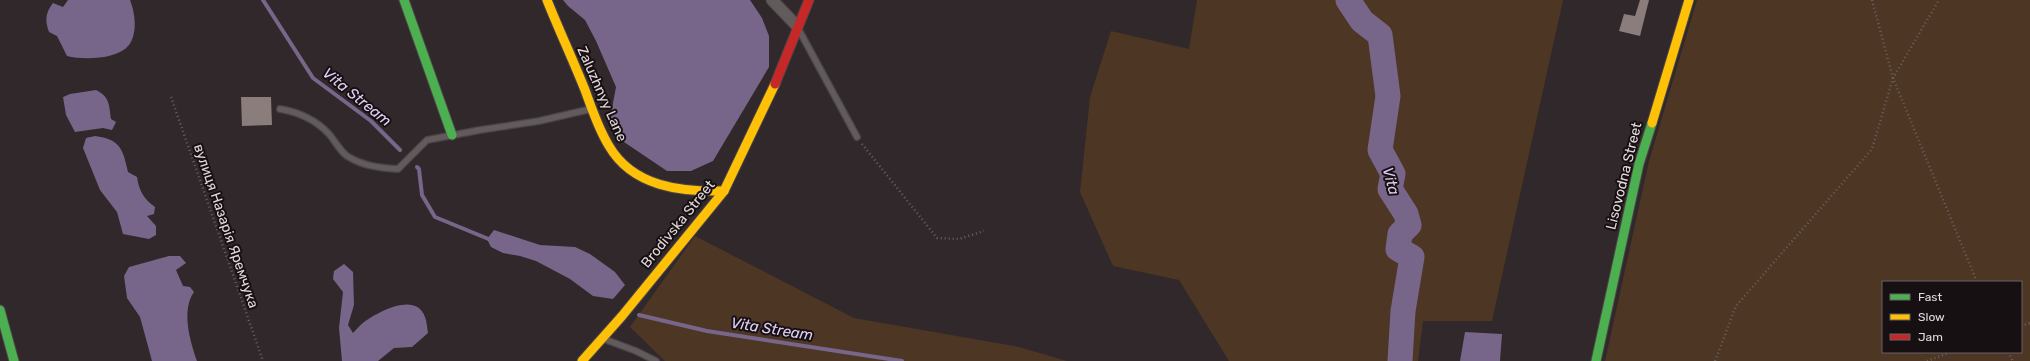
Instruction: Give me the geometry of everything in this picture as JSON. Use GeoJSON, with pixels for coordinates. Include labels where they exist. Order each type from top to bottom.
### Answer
{"type":"FeatureCollection","features":[{"type":"Feature","properties":{"kind":"street"},"geometry":{"type":"LineString","coordinates":[[404,0],[452,135]]}},
{"type":"Feature","properties":{"kind":"street","name":"Zaluzhnyy Lane"},"geometry":{"type":"LineString","coordinates":[[547,0],[592,109],[614,154],[635,174],[664,188],[697,192],[724,191]]}},
{"type":"Feature","properties":{"kind":"street"},"geometry":{"type":"LineString","coordinates":[[772,0],[797,26]]}},
{"type":"Feature","properties":{"kind":"street","name":"Brodivska Street"},"geometry":{"type":"LineString","coordinates":[[582,361],[622,316],[724,191],[774,86],[797,26],[809,0]]}},
{"type":"Feature","properties":{"kind":"street","name":"Lisovodna Street"},"geometry":{"type":"LineString","coordinates":[[1596,361],[1639,164],[1689,0]]}},
{"type":"Feature","properties":{"kind":"street"},"geometry":{"type":"LineString","coordinates":[[0,310],[14,361]]}},
{"type":"Feature","properties":{"kind":"lane"},"geometry":{"type":"LineString","coordinates":[[797,26],[857,137]]}},
{"type":"Feature","properties":{"kind":"lane"},"geometry":{"type":"LineString","coordinates":[[280,109],[292,111],[314,121],[328,133],[346,155],[362,163],[380,168],[398,169],[427,140],[539,121],[592,109]]}},
{"type":"Feature","properties":{"kind":"lane"},"geometry":{"type":"LineString","coordinates":[[602,338],[636,351],[656,361]]}},
{"type":"Feature","properties":{"kind":"path"},"geometry":{"type":"LineString","coordinates":[[1872,0],[1893,78],[1977,281]]}},
{"type":"Feature","properties":{"kind":"path"},"geometry":{"type":"LineString","coordinates":[[1715,361],[1736,306],[1872,150],[1893,78],[1939,0]]}},
{"type":"Feature","properties":{"kind":"path","name":"вулиця Назарія Яремчука"},"geometry":{"type":"LineString","coordinates":[[171,97],[263,361]]}},
{"type":"Feature","properties":{"kind":"path"},"geometry":{"type":"LineString","coordinates":[[857,137],[902,196],[937,238],[959,239],[984,231]]}},
{"type":"Feature","properties":{"kind":"path"},"geometry":{"type":"LineString","coordinates":[[1927,361],[1948,353]]}},
{"type":"Feature","properties":{"kind":"shaded area"},"geometry":{"type":"Polygon","coordinates":[[[68,0],[130,0],[135,29],[129,45],[124,50],[116,54],[100,58],[67,56],[57,36],[49,32],[46,21],[48,10],[53,3],[63,7],[68,0]]]}},
{"type":"Feature","properties":{"kind":"shaded area"},"geometry":{"type":"Polygon","coordinates":[[[563,0],[750,0],[762,18],[769,36],[769,67],[713,161],[691,171],[667,171],[624,142],[610,119],[616,87],[585,20],[563,0]]]}},
{"type":"Feature","properties":{"kind":"shaded area"},"geometry":{"type":"Polygon","coordinates":[[[1197,0],[1563,0],[1492,321],[1423,321],[1418,361],[1229,361],[1179,280],[1113,266],[1080,192],[1090,97],[1111,31],[1189,49],[1197,0]]]}},
{"type":"Feature","properties":{"kind":"shaded area"},"geometry":{"type":"Polygon","coordinates":[[[1697,0],[2030,0],[2030,361],[1605,361],[1649,161],[1697,0]]]}},
{"type":"Feature","properties":{"kind":"shaded area"},"geometry":{"type":"Polygon","coordinates":[[[96,90],[104,96],[108,102],[111,119],[116,122],[112,130],[103,128],[75,132],[66,115],[63,97],[70,94],[96,90]]]}},
{"type":"Feature","properties":{"kind":"shaded area"},"geometry":{"type":"Polygon","coordinates":[[[95,136],[103,137],[119,146],[128,172],[137,177],[143,194],[155,207],[154,214],[147,216],[156,226],[156,235],[149,239],[123,234],[117,212],[100,190],[83,148],[86,138],[95,136]]]}},
{"type":"Feature","properties":{"kind":"shaded area"},"geometry":{"type":"Polygon","coordinates":[[[494,230],[540,245],[575,247],[590,254],[615,272],[625,285],[613,299],[593,296],[570,279],[536,261],[503,253],[491,247],[487,239],[494,230]]]}},
{"type":"Feature","properties":{"kind":"shaded area"},"geometry":{"type":"Polygon","coordinates":[[[695,236],[854,318],[1019,347],[1067,361],[665,361],[630,327],[695,236]]]}},
{"type":"Feature","properties":{"kind":"shaded area"},"geometry":{"type":"Polygon","coordinates":[[[169,256],[180,256],[186,263],[176,270],[183,286],[190,287],[194,292],[190,299],[187,316],[197,361],[152,361],[140,317],[127,298],[124,276],[129,267],[169,256]]]}},
{"type":"Feature","properties":{"kind":"shaded area"},"geometry":{"type":"Polygon","coordinates":[[[344,264],[353,272],[354,305],[348,325],[353,333],[364,322],[378,313],[396,306],[414,305],[420,309],[426,319],[428,333],[412,347],[394,348],[378,361],[342,361],[339,328],[343,292],[333,279],[334,271],[344,264]]]}},
{"type":"Feature","properties":{"kind":"shaded area"},"geometry":{"type":"Polygon","coordinates":[[[1465,332],[1502,334],[1500,361],[1460,361],[1465,332]]]}},
{"type":"Feature","properties":{"kind":"building"},"geometry":{"type":"Polygon","coordinates":[[[1640,0],[1649,0],[1640,36],[1619,31],[1624,14],[1635,16],[1640,0]]]}},
{"type":"Feature","properties":{"kind":"building"},"geometry":{"type":"Polygon","coordinates":[[[241,97],[271,97],[272,125],[242,126],[241,97]]]}},
{"type":"Feature","properties":{"kind":"waterway","name":"Vita Stream"},"geometry":{"type":"LineString","coordinates":[[263,0],[313,78],[371,121],[400,150]]}},
{"type":"Feature","properties":{"kind":"waterway","name":"Vita"},"geometry":{"type":"LineString","coordinates":[[1348,0],[1362,21],[1380,35],[1388,96],[1380,150],[1393,174],[1390,189],[1406,214],[1409,225],[1400,234],[1398,249],[1412,257],[1403,311],[1400,361]]}},
{"type":"Feature","properties":{"kind":"waterway","name":"Vita Stream"},"geometry":{"type":"LineString","coordinates":[[417,167],[419,169],[422,195],[435,217],[491,240]]}},
{"type":"Feature","properties":{"kind":"waterway","name":"Vita Stream"},"geometry":{"type":"LineString","coordinates":[[639,315],[707,331],[902,361]]}},
{"type":"Feature","properties":{"kind":"traffic: fast"},"geometry":{"type":"LineString","coordinates":[[404,0],[452,135]]}},
{"type":"Feature","properties":{"kind":"traffic: fast"},"geometry":{"type":"LineString","coordinates":[[1596,361],[1639,164],[1652,123]]}},
{"type":"Feature","properties":{"kind":"traffic: fast"},"geometry":{"type":"LineString","coordinates":[[0,310],[14,361]]}},
{"type":"Feature","properties":{"kind":"traffic: slow"},"geometry":{"type":"LineString","coordinates":[[547,0],[598,125],[609,146],[619,160],[645,179],[659,184],[691,190],[724,191]]}},
{"type":"Feature","properties":{"kind":"traffic: slow"},"geometry":{"type":"LineString","coordinates":[[1652,123],[1689,0]]}},
{"type":"Feature","properties":{"kind":"traffic: slow"},"geometry":{"type":"LineString","coordinates":[[582,361],[622,316],[724,191],[775,84]]}},
{"type":"Feature","properties":{"kind":"traffic: jam"},"geometry":{"type":"LineString","coordinates":[[775,84],[809,0]]}}]}
